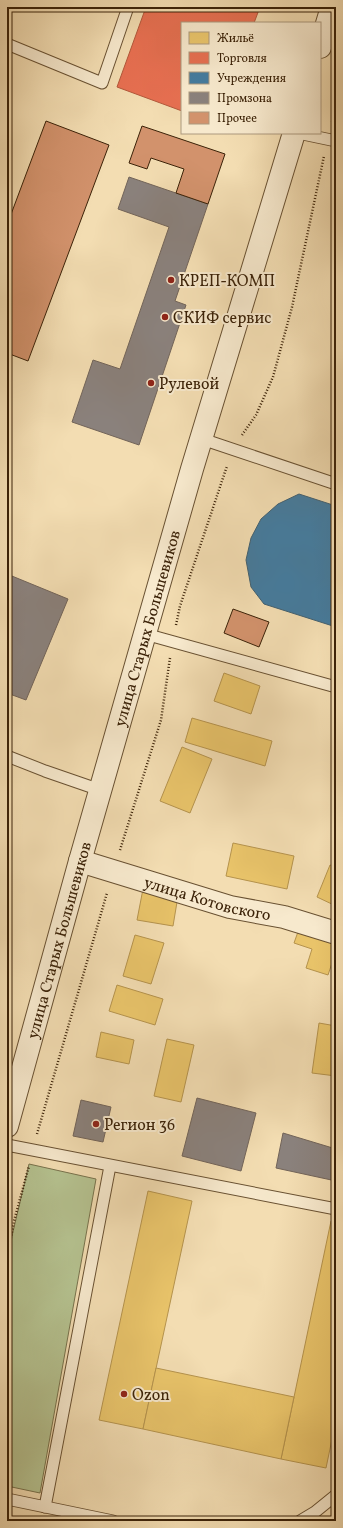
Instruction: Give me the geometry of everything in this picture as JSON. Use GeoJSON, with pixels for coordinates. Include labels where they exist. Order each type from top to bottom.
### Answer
{"type":"FeatureCollection","features":[{"type":"Feature","properties":{"kind":"street"},"geometry":{"type":"LineString","coordinates":[[321,44],[332,7]]}},
{"type":"Feature","properties":{"kind":"street","name":"улица Старых Большевиков"},"geometry":{"type":"LineString","coordinates":[[7,1126],[80,861],[145,634],[294,134]]}},
{"type":"Feature","properties":{"kind":"street","name":"улица Котовского"},"geometry":{"type":"LineString","coordinates":[[80,861],[230,907],[284,917],[336,933]]}},
{"type":"Feature","properties":{"kind":"lane"},"geometry":{"type":"LineString","coordinates":[[7,44],[102,83],[128,7]]}},
{"type":"Feature","properties":{"kind":"lane"},"geometry":{"type":"LineString","coordinates":[[303,134],[332,140]]}},
{"type":"Feature","properties":{"kind":"lane"},"geometry":{"type":"LineString","coordinates":[[202,439],[336,484]]}},
{"type":"Feature","properties":{"kind":"lane"},"geometry":{"type":"LineString","coordinates":[[145,634],[336,687]]}},
{"type":"Feature","properties":{"kind":"lane"},"geometry":{"type":"LineString","coordinates":[[7,756],[100,790]]}},
{"type":"Feature","properties":{"kind":"lane"},"geometry":{"type":"LineString","coordinates":[[7,1145],[336,1209]]}},
{"type":"Feature","properties":{"kind":"lane"},"geometry":{"type":"LineString","coordinates":[[46,1507],[110,1166]]}},
{"type":"Feature","properties":{"kind":"lane"},"geometry":{"type":"LineString","coordinates":[[300,1521],[315,1512],[336,1494]]}},
{"type":"Feature","properties":{"kind":"lane"},"geometry":{"type":"LineString","coordinates":[[7,1499],[113,1521]]}},
{"type":"Feature","properties":{"kind":"path"},"geometry":{"type":"LineString","coordinates":[[7,1259],[14,1221],[33,1150],[113,871],[161,720],[172,641],[180,606],[232,449],[256,415],[273,377],[292,307],[332,140],[336,109]]}},
{"type":"Feature","properties":{"kind":"green space"},"geometry":{"type":"Polygon","coordinates":[[[29,1164],[96,1179],[40,1493],[7,1486],[7,1257],[29,1164]]]}},
{"type":"Feature","properties":{"kind":"building: Жильё"},"geometry":{"type":"Polygon","coordinates":[[[224,673],[260,686],[251,714],[214,701],[224,673]]]}},
{"type":"Feature","properties":{"kind":"building: Жильё"},"geometry":{"type":"Polygon","coordinates":[[[192,718],[272,741],[265,766],[185,742],[192,718]]]}},
{"type":"Feature","properties":{"kind":"building: Жильё"},"geometry":{"type":"Polygon","coordinates":[[[182,747],[212,759],[190,813],[160,801],[182,747]]]}},
{"type":"Feature","properties":{"kind":"building: Жильё"},"geometry":{"type":"Polygon","coordinates":[[[233,843],[294,856],[287,889],[226,876],[233,843]]]}},
{"type":"Feature","properties":{"kind":"building: Жильё"},"geometry":{"type":"Polygon","coordinates":[[[330,865],[336,867],[336,906],[317,897],[330,865]]]}},
{"type":"Feature","properties":{"kind":"building: Жильё"},"geometry":{"type":"Polygon","coordinates":[[[143,889],[178,896],[173,926],[137,920],[143,889]]]}},
{"type":"Feature","properties":{"kind":"building: Жильё"},"geometry":{"type":"Polygon","coordinates":[[[299,929],[336,942],[336,951],[328,975],[306,968],[312,949],[294,943],[299,929]]]}},
{"type":"Feature","properties":{"kind":"building: Жильё"},"geometry":{"type":"Polygon","coordinates":[[[135,935],[164,943],[151,984],[123,976],[135,935]]]}},
{"type":"Feature","properties":{"kind":"building: Жильё"},"geometry":{"type":"Polygon","coordinates":[[[117,985],[163,999],[155,1025],[109,1011],[117,985]]]}},
{"type":"Feature","properties":{"kind":"building: Жильё"},"geometry":{"type":"Polygon","coordinates":[[[319,1023],[336,1026],[336,1076],[312,1073],[319,1023]]]}},
{"type":"Feature","properties":{"kind":"building: Жильё"},"geometry":{"type":"Polygon","coordinates":[[[101,1032],[134,1040],[129,1064],[96,1057],[101,1032]]]}},
{"type":"Feature","properties":{"kind":"building: Жильё"},"geometry":{"type":"Polygon","coordinates":[[[167,1039],[194,1045],[181,1102],[154,1096],[167,1039]]]}},
{"type":"Feature","properties":{"kind":"building: Жильё"},"geometry":{"type":"Polygon","coordinates":[[[148,1191],[192,1201],[143,1429],[99,1420],[148,1191]]]}},
{"type":"Feature","properties":{"kind":"building: Жильё"},"geometry":{"type":"Polygon","coordinates":[[[331,1221],[336,1222],[336,1420],[326,1468],[281,1459],[331,1221]]]}},
{"type":"Feature","properties":{"kind":"building: Жильё"},"geometry":{"type":"Polygon","coordinates":[[[156,1368],[294,1397],[281,1459],[143,1429],[156,1368]]]}},
{"type":"Feature","properties":{"kind":"building: Торговля"},"geometry":{"type":"Polygon","coordinates":[[[146,7],[260,7],[254,22],[181,22],[181,111],[117,87],[146,7]]]}},
{"type":"Feature","properties":{"kind":"building: Учреждения"},"geometry":{"type":"Polygon","coordinates":[[[299,494],[336,506],[336,627],[264,604],[251,587],[246,560],[251,538],[261,519],[278,504],[299,494]]]}},
{"type":"Feature","properties":{"kind":"building: Промзона"},"geometry":{"type":"Polygon","coordinates":[[[129,177],[208,204],[175,301],[186,305],[139,445],[72,422],[93,360],[120,369],[169,227],[118,209],[129,177]]]}},
{"type":"Feature","properties":{"kind":"building: Промзона"},"geometry":{"type":"Polygon","coordinates":[[[7,574],[68,599],[26,700],[7,693],[7,574]]]}},
{"type":"Feature","properties":{"kind":"building: Промзона"},"geometry":{"type":"Polygon","coordinates":[[[197,1098],[256,1113],[241,1171],[182,1156],[197,1098]]]}},
{"type":"Feature","properties":{"kind":"building: Промзона"},"geometry":{"type":"Polygon","coordinates":[[[81,1100],[111,1107],[103,1142],[73,1136],[81,1100]]]}},
{"type":"Feature","properties":{"kind":"building: Промзона"},"geometry":{"type":"Polygon","coordinates":[[[283,1133],[336,1149],[336,1181],[276,1168],[283,1133]]]}},
{"type":"Feature","properties":{"kind":"building: Прочее"},"geometry":{"type":"Polygon","coordinates":[[[46,121],[109,145],[28,361],[7,353],[7,225],[46,121]]]}},
{"type":"Feature","properties":{"kind":"building: Прочее"},"geometry":{"type":"Polygon","coordinates":[[[142,126],[225,154],[208,204],[176,193],[184,169],[151,158],[147,169],[129,163],[142,126]]]}},
{"type":"Feature","properties":{"kind":"building: Прочее"},"geometry":{"type":"Polygon","coordinates":[[[233,609],[269,622],[259,647],[224,633],[233,609]]]}},
{"type":"Feature","properties":{"kind":"place","name":"КРЕП-КОМП"},"geometry":{"type":"Point","coordinates":[171,280]}},
{"type":"Feature","properties":{"kind":"place","name":"СКИФ сервис"},"geometry":{"type":"Point","coordinates":[165,317]}},
{"type":"Feature","properties":{"kind":"place","name":"Рулевой"},"geometry":{"type":"Point","coordinates":[151,383]}},
{"type":"Feature","properties":{"kind":"place","name":"Регион 36"},"geometry":{"type":"Point","coordinates":[96,1124]}},
{"type":"Feature","properties":{"kind":"place","name":"Ozon"},"geometry":{"type":"Point","coordinates":[124,1394]}}]}
